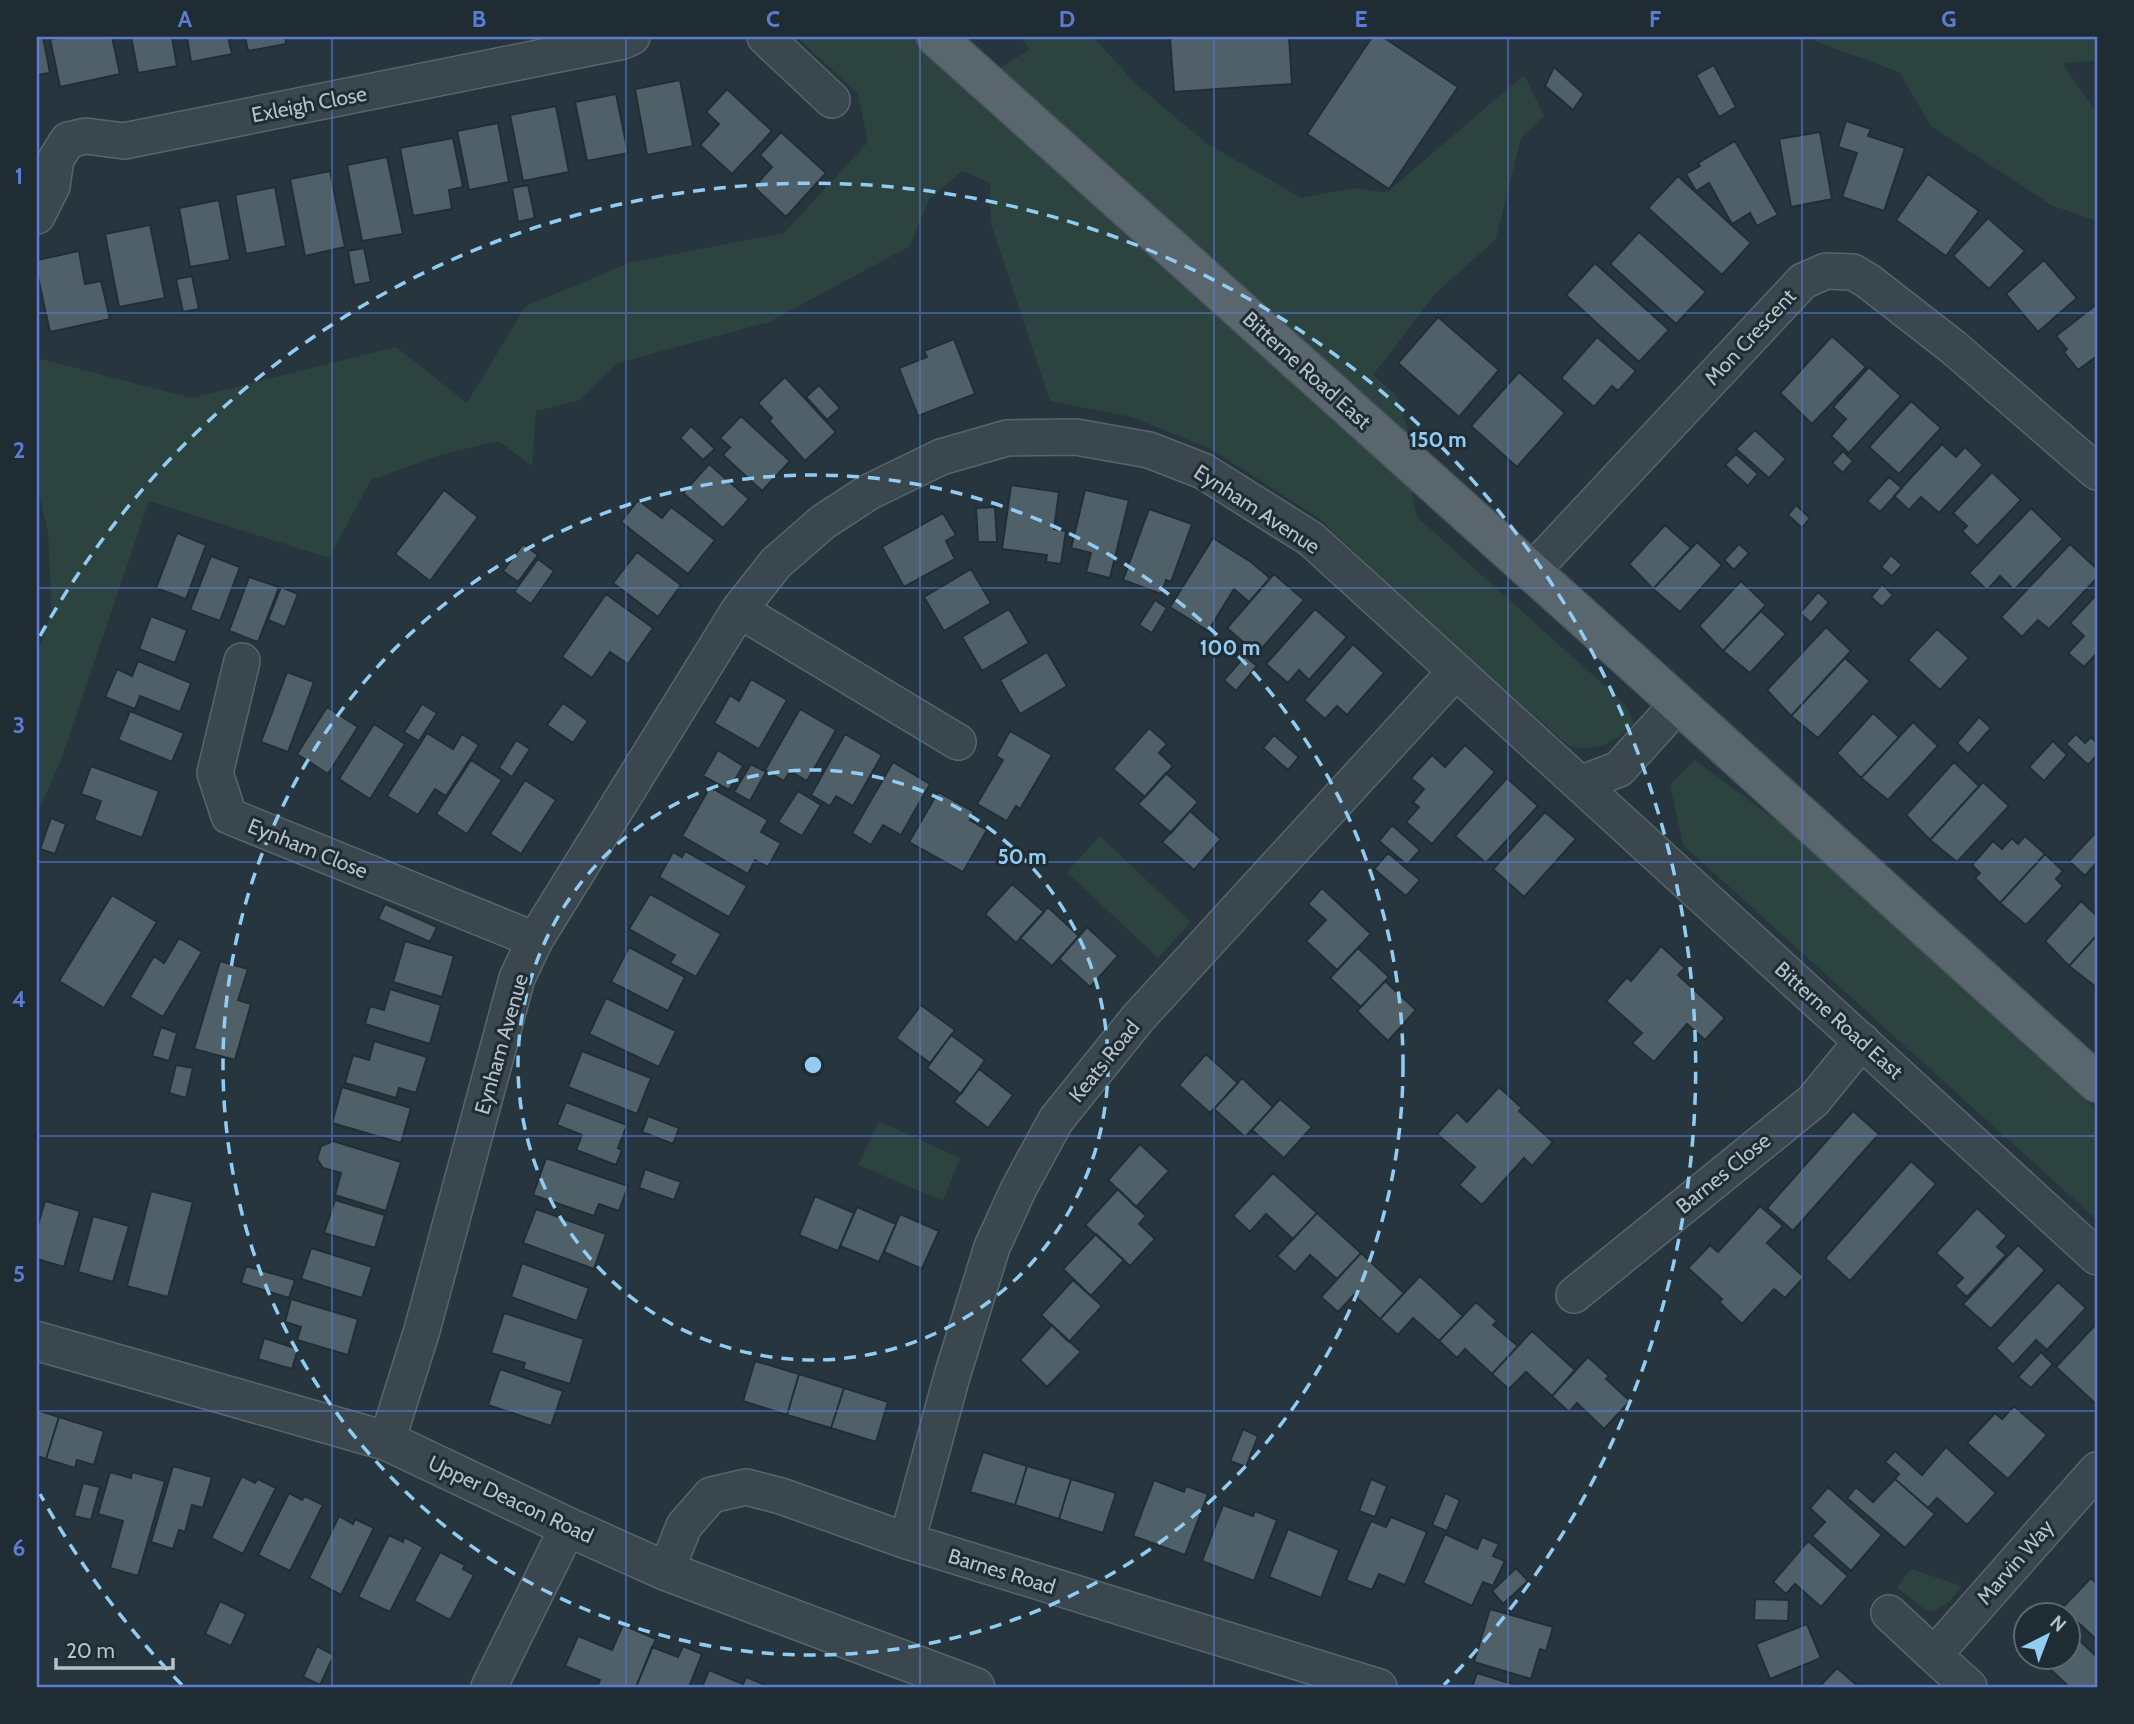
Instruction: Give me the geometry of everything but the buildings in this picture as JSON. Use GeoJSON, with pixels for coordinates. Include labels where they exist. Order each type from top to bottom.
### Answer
{"type":"FeatureCollection","features":[{"type":"Feature","properties":{"kind":"main road","name":"Bitterne Road East"},"geometry":{"type":"LineString","coordinates":[[936,37],[1532,571],[2097,1083]]}},
{"type":"Feature","properties":{"kind":"street","name":"Exleigh Close"},"geometry":{"type":"LineString","coordinates":[[37,216],[52,186],[56,159],[68,140],[86,136],[124,141],[632,37]]}},
{"type":"Feature","properties":{"kind":"street"},"geometry":{"type":"LineString","coordinates":[[765,37],[832,100]]}},
{"type":"Feature","properties":{"kind":"street","name":"Mon Crescent"},"geometry":{"type":"LineString","coordinates":[[1532,571],[1803,281],[1826,271],[1853,272],[1876,286],[1953,347],[2097,472]]}},
{"type":"Feature","properties":{"kind":"street","name":"Eynham Avenue"},"geometry":{"type":"LineString","coordinates":[[387,1441],[422,1330],[517,978],[535,940],[739,610],[776,563],[816,528],[869,492],[942,457],[1007,438],[1076,437],[1149,450],[1203,471],[1311,539],[1455,672]]}},
{"type":"Feature","properties":{"kind":"street"},"geometry":{"type":"LineString","coordinates":[[739,610],[958,742]]}},
{"type":"Feature","properties":{"kind":"street","name":"Eynham Close"},"geometry":{"type":"LineString","coordinates":[[243,661],[215,773],[229,816],[535,940]]}},
{"type":"Feature","properties":{"kind":"street","name":"Bitterne Road East"},"geometry":{"type":"LineString","coordinates":[[1455,672],[2097,1257]]}},
{"type":"Feature","properties":{"kind":"street","name":"Keats Road"},"geometry":{"type":"LineString","coordinates":[[907,1541],[952,1376],[992,1247],[1019,1188],[1056,1120],[1138,1018],[1455,672]]}},
{"type":"Feature","properties":{"kind":"street"},"geometry":{"type":"LineString","coordinates":[[1580,784],[1619,769],[1678,704]]}},
{"type":"Feature","properties":{"kind":"street","name":"Barnes Close"},"geometry":{"type":"LineString","coordinates":[[1574,1295],[1813,1101],[1862,1041]]}},
{"type":"Feature","properties":{"kind":"street","name":"Upper Deacon Road"},"geometry":{"type":"LineString","coordinates":[[37,1341],[387,1441],[568,1528],[666,1571],[975,1687]]}},
{"type":"Feature","properties":{"kind":"street","name":"Marvin Way"},"geometry":{"type":"LineString","coordinates":[[1934,1655],[2097,1470]]}},
{"type":"Feature","properties":{"kind":"street","name":"Barnes Road"},"geometry":{"type":"LineString","coordinates":[[666,1571],[684,1526],[711,1495],[746,1487],[781,1496],[907,1541],[1379,1687]]}},
{"type":"Feature","properties":{"kind":"street"},"geometry":{"type":"LineString","coordinates":[[489,1687],[568,1528]]}},
{"type":"Feature","properties":{"kind":"street"},"geometry":{"type":"LineString","coordinates":[[1889,1614],[1969,1687]]}},
{"type":"Feature","properties":{"kind":"green space"},"geometry":{"type":"Polygon","coordinates":[[[797,37],[912,37],[975,85],[1030,49],[1020,37],[1093,37],[1136,84],[1205,142],[1301,198],[1354,188],[1386,193],[1524,75],[1544,116],[1521,138],[1496,239],[1435,294],[1373,375],[1397,396],[1416,455],[1412,495],[1417,517],[1625,704],[1634,723],[1620,736],[1596,747],[1569,746],[1415,610],[1320,519],[1211,449],[1131,417],[1050,401],[991,224],[990,183],[962,171],[929,199],[910,246],[769,322],[618,363],[580,400],[536,411],[532,466],[498,441],[440,455],[371,480],[329,558],[149,501],[61,760],[37,814],[37,656],[52,611],[48,532],[37,486],[37,358],[192,398],[396,347],[467,403],[526,306],[629,263],[784,233],[868,142],[858,94],[797,37]]]}},
{"type":"Feature","properties":{"kind":"green space"},"geometry":{"type":"Polygon","coordinates":[[[1804,37],[2097,37],[2097,61],[2062,63],[2097,113],[2097,221],[2053,206],[1931,126],[1899,72],[1804,37]]]}},
{"type":"Feature","properties":{"kind":"green space"},"geometry":{"type":"Polygon","coordinates":[[[1695,760],[1788,829],[2097,1111],[2097,1220],[1683,845],[1670,785],[1695,760]]]}},
{"type":"Feature","properties":{"kind":"green space"},"geometry":{"type":"Polygon","coordinates":[[[1100,836],[1191,922],[1158,958],[1067,872],[1100,836]]]}},
{"type":"Feature","properties":{"kind":"green space"},"geometry":{"type":"Polygon","coordinates":[[[879,1121],[960,1158],[943,1201],[858,1165],[879,1121]]]}},
{"type":"Feature","properties":{"kind":"green space"},"geometry":{"type":"Polygon","coordinates":[[[1911,1569],[1961,1586],[1947,1603],[1927,1611],[1897,1588],[1911,1569]]]}}]}
